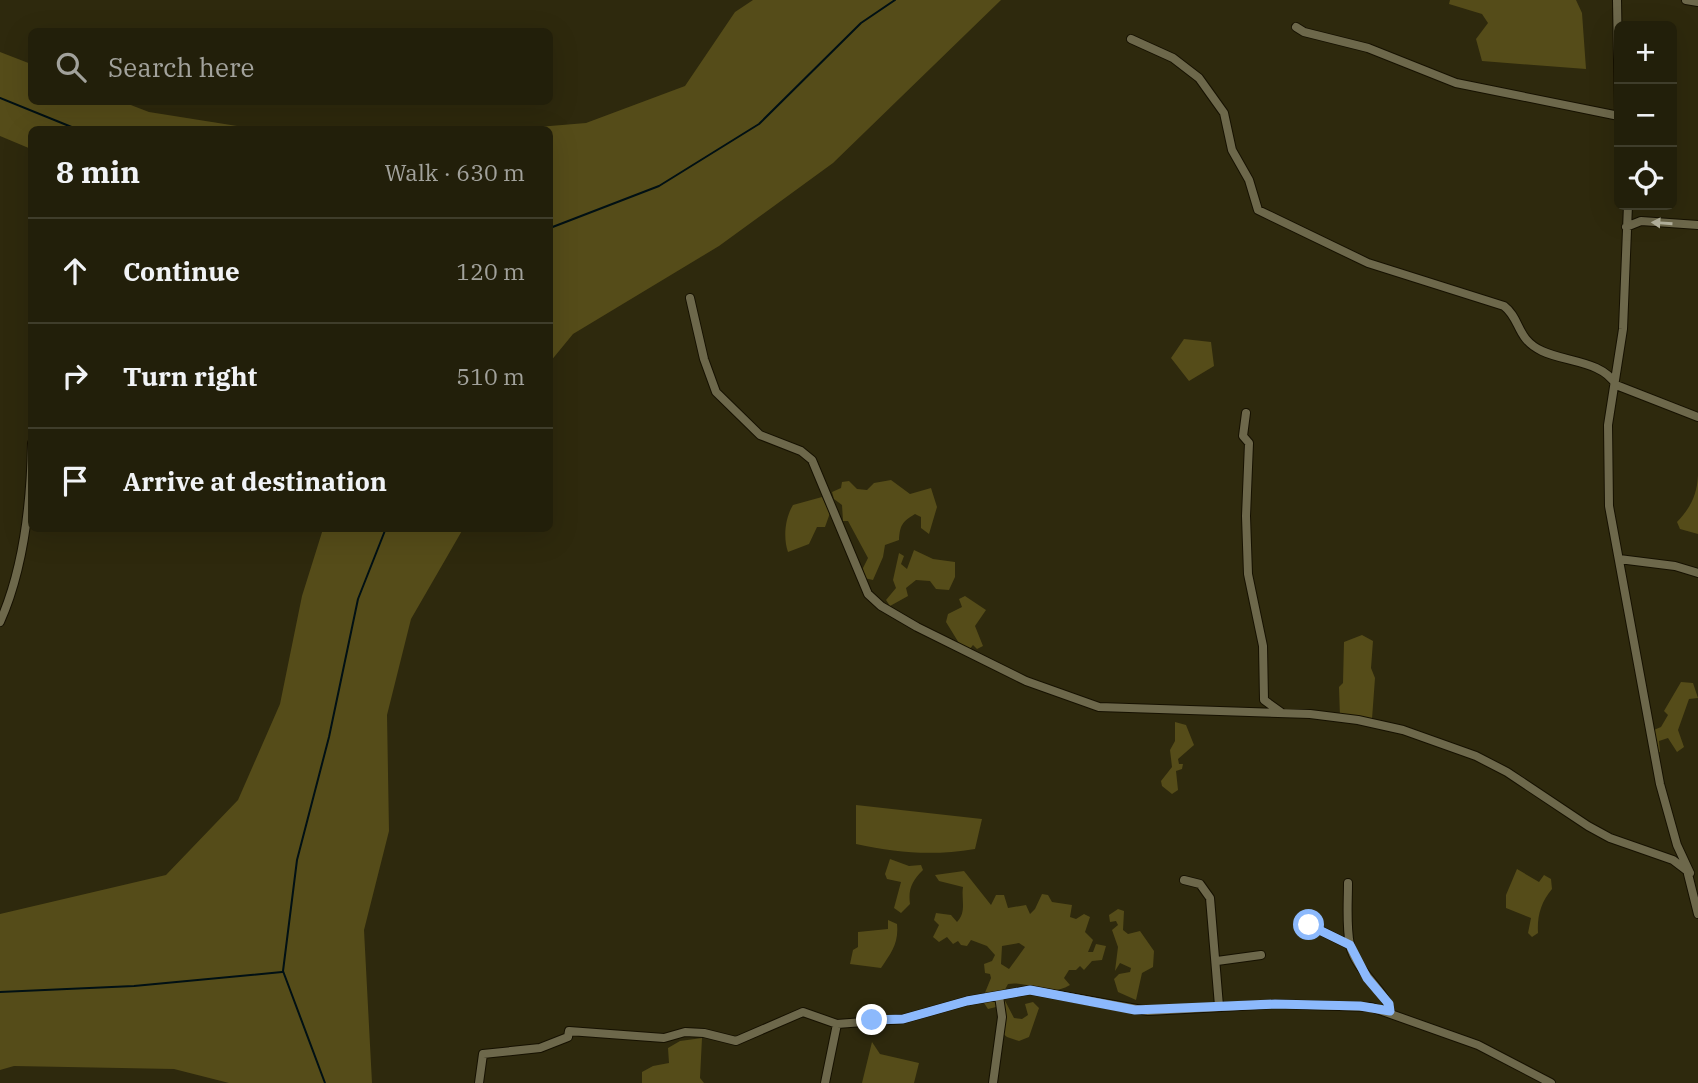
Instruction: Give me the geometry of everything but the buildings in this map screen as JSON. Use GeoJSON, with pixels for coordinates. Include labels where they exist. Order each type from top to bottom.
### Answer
{"type":"FeatureCollection","features":[{"type":"Feature","properties":{"kind":"street"},"geometry":{"type":"LineString","coordinates":[[1617,0],[1618,84]]}},
{"type":"Feature","properties":{"kind":"street"},"geometry":{"type":"LineString","coordinates":[[1686,0],[1698,2]]}},
{"type":"Feature","properties":{"kind":"street"},"geometry":{"type":"LineString","coordinates":[[1296,26],[1304,32],[1368,48],[1411,64],[1439,79],[1614,117]]}},
{"type":"Feature","properties":{"kind":"street"},"geometry":{"type":"LineString","coordinates":[[1131,39],[1172,58],[1199,78],[1206,87],[1224,113],[1232,150],[1250,180],[1257,209],[1368,262],[1504,306],[1517,329],[1536,348],[1606,372],[1616,385],[1698,417]]}},
{"type":"Feature","properties":{"kind":"street"},"geometry":{"type":"LineString","coordinates":[[1628,210],[1627,274],[1608,437],[1609,506],[1660,784],[1677,845],[1690,873],[1688,874],[1698,914]]}},
{"type":"Feature","properties":{"kind":"street"},"geometry":{"type":"LineString","coordinates":[[1626,227],[1641,221],[1698,225]]}},
{"type":"Feature","properties":{"kind":"street"},"geometry":{"type":"LineString","coordinates":[[690,298],[704,359],[716,392],[760,435],[801,451],[812,460],[855,559],[862,583],[868,594],[881,606],[1026,681],[1086,704],[1112,708],[1282,713],[1358,720],[1445,742],[1507,772],[1610,838],[1673,860],[1690,873]]}},
{"type":"Feature","properties":{"kind":"street"},"geometry":{"type":"LineString","coordinates":[[1246,413],[1243,436],[1248,443],[1248,574],[1263,646],[1264,700],[1282,713]]}},
{"type":"Feature","properties":{"kind":"street"},"geometry":{"type":"LineString","coordinates":[[0,622],[15,577],[28,510]]}},
{"type":"Feature","properties":{"kind":"street"},"geometry":{"type":"LineString","coordinates":[[1619,559],[1675,566],[1698,573]]}},
{"type":"Feature","properties":{"kind":"street"},"geometry":{"type":"LineString","coordinates":[[1184,880],[1200,884],[1210,898],[1219,1006]]}},
{"type":"Feature","properties":{"kind":"street"},"geometry":{"type":"LineString","coordinates":[[1348,883],[1350,945],[1367,978],[1389,1004],[1390,1011]]}},
{"type":"Feature","properties":{"kind":"street"},"geometry":{"type":"LineString","coordinates":[[1309,925],[1350,945]]}},
{"type":"Feature","properties":{"kind":"street"},"geometry":{"type":"LineString","coordinates":[[1217,961],[1261,955]]}},
{"type":"Feature","properties":{"kind":"street"},"geometry":{"type":"LineString","coordinates":[[479,1083],[483,1054],[540,1048],[568,1037],[569,1031],[664,1038],[685,1032],[704,1033],[736,1041],[803,1012],[837,1024],[903,1019],[967,1001],[1030,990],[1148,1011],[1219,1006],[1360,1006],[1390,1011],[1482,1047],[1551,1083]]}},
{"type":"Feature","properties":{"kind":"street"},"geometry":{"type":"LineString","coordinates":[[993,1083],[1002,1017],[999,996]]}},
{"type":"Feature","properties":{"kind":"street"},"geometry":{"type":"LineString","coordinates":[[825,1083],[837,1024]]}},
{"type":"Feature","properties":{"kind":"shaded area"},"geometry":{"type":"Polygon","coordinates":[[[753,0],[1001,0],[833,163],[719,246],[573,334],[553,358],[553,126],[550,126],[586,123],[685,86],[735,12],[753,0]]]}},
{"type":"Feature","properties":{"kind":"shaded area"},"geometry":{"type":"Polygon","coordinates":[[[1450,0],[1576,0],[1582,13],[1586,69],[1482,61],[1476,39],[1488,23],[1482,14],[1449,4],[1450,0]]]}},
{"type":"Feature","properties":{"kind":"shaded area"},"geometry":{"type":"Polygon","coordinates":[[[0,52],[28,63],[28,105],[131,105],[149,112],[237,126],[28,126],[28,148],[0,136],[0,52]]]}},
{"type":"Feature","properties":{"kind":"shaded area"},"geometry":{"type":"Polygon","coordinates":[[[1184,339],[1211,342],[1214,366],[1189,381],[1171,358],[1184,339]]]}},
{"type":"Feature","properties":{"kind":"shaded area"},"geometry":{"type":"Polygon","coordinates":[[[1698,475],[1698,534],[1680,529],[1677,522],[1692,500],[1698,475]]]}},
{"type":"Feature","properties":{"kind":"shaded area"},"geometry":{"type":"Polygon","coordinates":[[[891,480],[910,494],[931,488],[937,507],[929,534],[921,528],[921,517],[915,514],[902,524],[899,540],[885,545],[873,580],[864,578],[863,568],[868,558],[848,521],[843,521],[842,505],[834,499],[832,492],[841,488],[842,482],[849,481],[857,489],[867,490],[874,483],[891,480]]]}},
{"type":"Feature","properties":{"kind":"shaded area"},"geometry":{"type":"Polygon","coordinates":[[[822,497],[830,513],[825,527],[817,527],[809,544],[788,552],[786,528],[793,505],[822,497]]]}},
{"type":"Feature","properties":{"kind":"shaded area"},"geometry":{"type":"Polygon","coordinates":[[[322,532],[461,532],[411,619],[387,715],[389,831],[364,930],[372,1083],[229,1083],[174,1069],[14,1066],[0,1070],[0,914],[166,875],[238,800],[280,704],[302,596],[322,532]]]}},
{"type":"Feature","properties":{"kind":"shaded area"},"geometry":{"type":"Polygon","coordinates":[[[914,550],[933,559],[955,562],[955,577],[949,590],[936,589],[930,581],[916,580],[906,588],[908,596],[890,606],[886,600],[896,588],[893,580],[899,553],[904,556],[901,564],[907,569],[914,550]]]}},
{"type":"Feature","properties":{"kind":"shaded area"},"geometry":{"type":"Polygon","coordinates":[[[965,596],[986,610],[975,626],[983,646],[977,649],[973,645],[969,650],[962,648],[946,622],[948,614],[962,607],[959,599],[965,596]]]}},
{"type":"Feature","properties":{"kind":"shaded area"},"geometry":{"type":"Polygon","coordinates":[[[1362,635],[1373,641],[1371,668],[1375,678],[1372,719],[1340,717],[1339,687],[1343,683],[1344,642],[1362,635]]]}},
{"type":"Feature","properties":{"kind":"shaded area"},"geometry":{"type":"Polygon","coordinates":[[[1681,682],[1693,683],[1698,698],[1689,699],[1678,730],[1684,747],[1677,752],[1668,738],[1659,741],[1660,752],[1654,753],[1649,732],[1661,727],[1668,715],[1664,711],[1681,682]]]}},
{"type":"Feature","properties":{"kind":"shaded area"},"geometry":{"type":"Polygon","coordinates":[[[1175,722],[1186,725],[1194,745],[1178,759],[1179,764],[1183,764],[1182,769],[1176,771],[1178,790],[1172,794],[1162,786],[1161,781],[1172,767],[1170,750],[1175,741],[1175,722]]]}},
{"type":"Feature","properties":{"kind":"shaded area"},"geometry":{"type":"Polygon","coordinates":[[[856,805],[982,819],[975,849],[915,852],[856,844],[856,805]]]}},
{"type":"Feature","properties":{"kind":"shaded area"},"geometry":{"type":"Polygon","coordinates":[[[890,859],[909,866],[921,865],[923,870],[912,886],[910,904],[901,913],[894,908],[901,882],[887,879],[885,874],[890,859]]]}},
{"type":"Feature","properties":{"kind":"shaded area"},"geometry":{"type":"Polygon","coordinates":[[[1517,869],[1539,882],[1544,875],[1551,879],[1552,889],[1540,909],[1538,933],[1532,937],[1528,933],[1531,918],[1506,908],[1506,895],[1517,869]]]}},
{"type":"Feature","properties":{"kind":"shaded area"},"geometry":{"type":"Polygon","coordinates":[[[964,871],[991,905],[996,895],[1004,895],[1008,908],[1026,905],[1030,914],[1042,894],[1048,895],[1052,902],[1072,905],[1070,917],[1076,919],[1084,914],[1090,917],[1085,932],[1093,940],[1088,952],[1093,952],[1096,944],[1106,946],[1102,960],[1092,961],[1084,970],[1080,966],[1076,970],[1069,970],[1064,978],[1070,985],[1062,989],[1046,990],[1024,984],[1008,984],[1002,995],[1014,1018],[1022,1019],[1028,1015],[1025,1004],[1033,1002],[1039,1008],[1029,1037],[1019,1041],[1007,1037],[1001,1032],[1004,1022],[997,1015],[996,1007],[988,1009],[982,1000],[991,978],[990,974],[985,973],[984,964],[992,961],[995,955],[987,946],[971,940],[967,946],[958,941],[953,944],[947,937],[939,942],[933,937],[939,925],[934,920],[936,913],[951,915],[957,922],[963,905],[963,887],[939,881],[935,875],[964,871]],[[1019,943],[1002,946],[1001,964],[1009,969],[1025,947],[1019,943]]]}},
{"type":"Feature","properties":{"kind":"shaded area"},"geometry":{"type":"Polygon","coordinates":[[[1118,909],[1124,911],[1123,930],[1128,934],[1140,931],[1154,951],[1153,967],[1142,973],[1136,1000],[1118,992],[1114,979],[1119,974],[1130,972],[1131,968],[1120,963],[1115,971],[1118,947],[1112,930],[1118,925],[1116,921],[1110,922],[1109,915],[1118,909]]]}},
{"type":"Feature","properties":{"kind":"shaded area"},"geometry":{"type":"Polygon","coordinates":[[[888,920],[897,924],[897,937],[881,968],[850,964],[853,950],[858,947],[858,932],[888,929],[888,920]]]}},
{"type":"Feature","properties":{"kind":"shaded area"},"geometry":{"type":"Polygon","coordinates":[[[702,1038],[700,1078],[704,1083],[642,1083],[642,1072],[653,1066],[669,1063],[668,1048],[680,1041],[702,1038]]]}},
{"type":"Feature","properties":{"kind":"shaded area"},"geometry":{"type":"Polygon","coordinates":[[[872,1042],[880,1054],[919,1063],[914,1083],[862,1083],[872,1042]]]}},
{"type":"Feature","properties":{"kind":"waterway"},"geometry":{"type":"LineString","coordinates":[[553,227],[659,186],[759,124],[861,23],[895,0]]}},
{"type":"Feature","properties":{"kind":"waterway"},"geometry":{"type":"LineString","coordinates":[[0,98],[69,126]]}},
{"type":"Feature","properties":{"kind":"waterway"},"geometry":{"type":"LineString","coordinates":[[325,1083],[283,971],[297,860],[329,737],[358,599],[384,532]]}},
{"type":"Feature","properties":{"kind":"waterway"},"geometry":{"type":"LineString","coordinates":[[0,992],[134,986],[282,972]]}},
{"type":"Feature","properties":{"kind":"route"},"geometry":{"type":"LineString","coordinates":[[872,1020],[903,1019],[960,1002],[1030,990],[1135,1010],[1275,1004],[1360,1006],[1390,1011],[1389,1004],[1367,978],[1350,945],[1332,939],[1309,925]]}}]}
